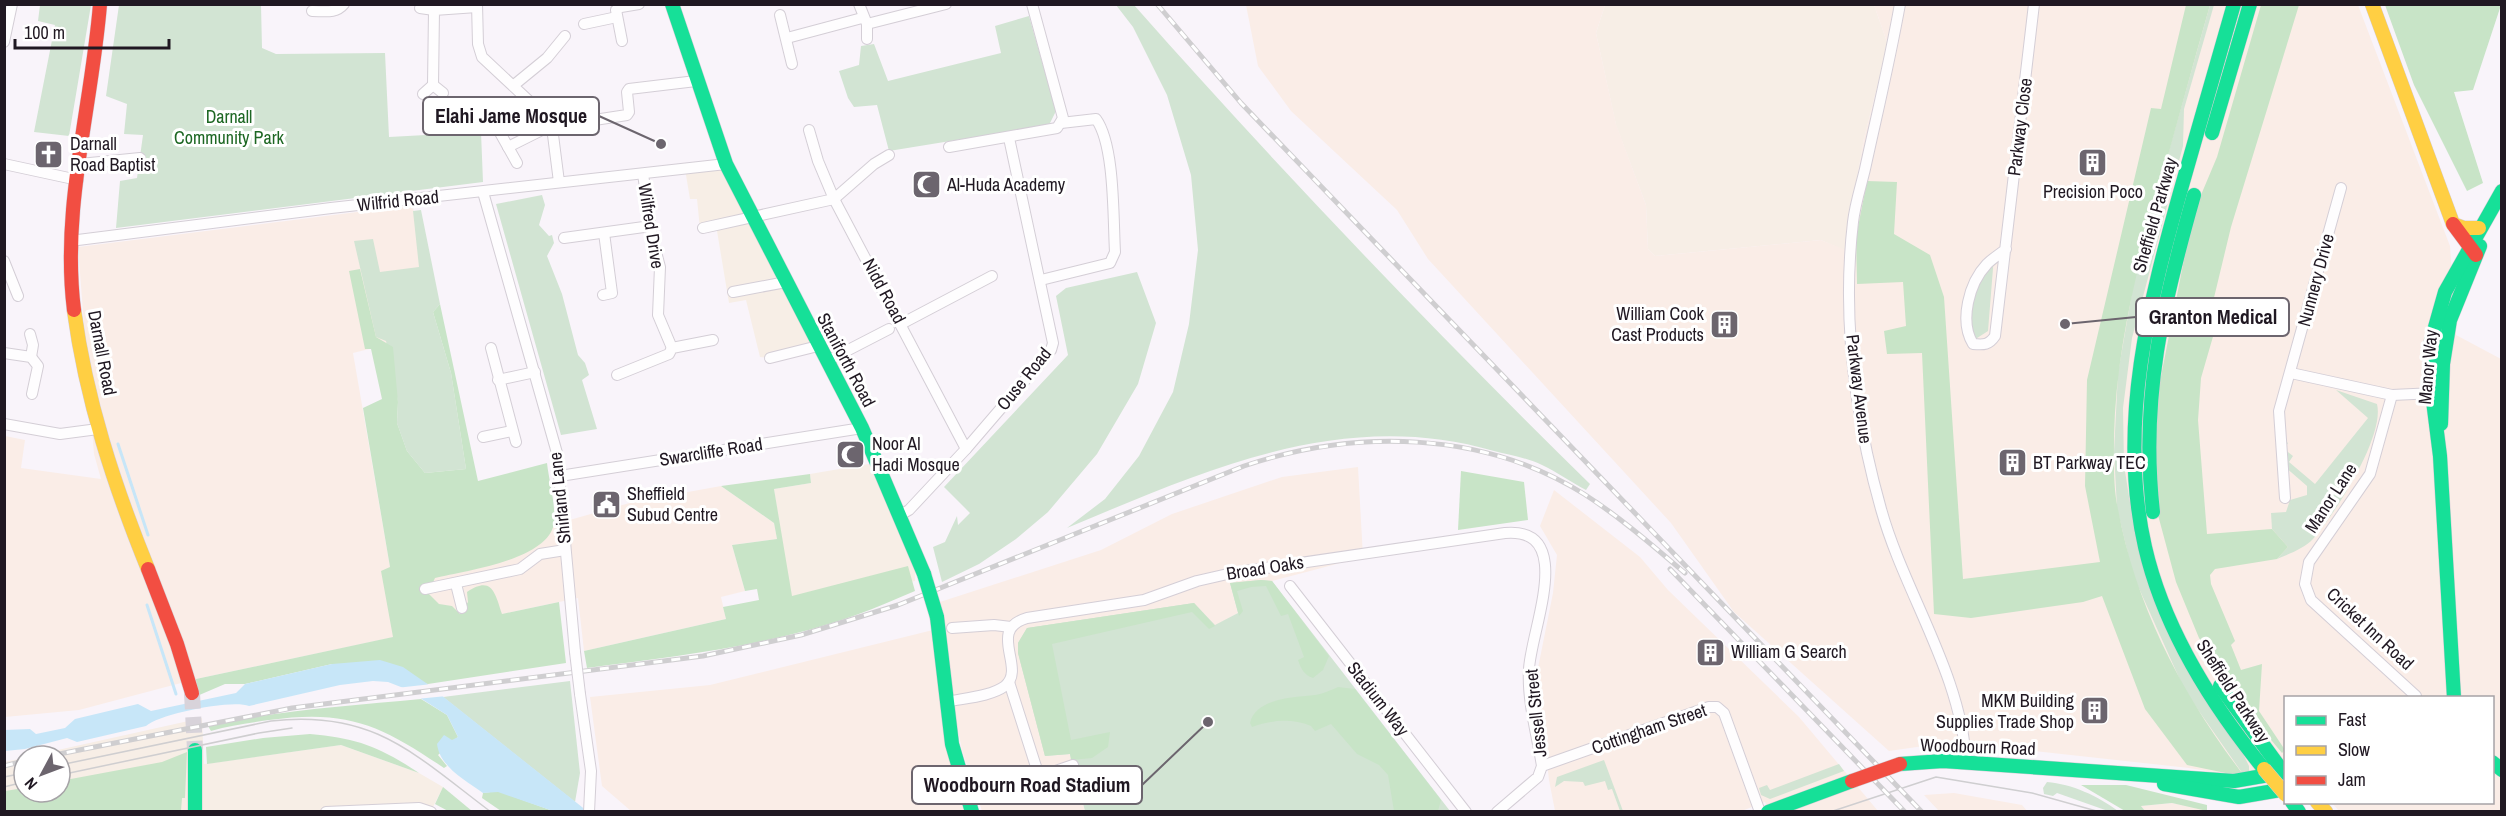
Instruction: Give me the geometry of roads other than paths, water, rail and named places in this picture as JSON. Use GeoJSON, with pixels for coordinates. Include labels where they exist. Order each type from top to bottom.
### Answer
{"type":"FeatureCollection","features":[{"type":"Feature","properties":{"kind":"main road","name":"Darnall Road"},"geometry":{"type":"LineString","coordinates":[[100,4],[91,97],[70,241],[71,281],[78,335],[98,429],[121,502],[176,638],[192,693]]}},
{"type":"Feature","properties":{"kind":"main road","name":"Staniforth Road"},"geometry":{"type":"LineString","coordinates":[[672,4],[696,81],[726,164],[862,428],[924,574],[937,617],[952,744],[972,812]]}},
{"type":"Feature","properties":{"kind":"main road","name":"Sheffield Parkway"},"geometry":{"type":"LineString","coordinates":[[2234,4],[2145,320],[2134,396],[2132,451],[2137,501],[2146,546],[2165,607],[2201,682],[2226,720],[2284,793]]}},
{"type":"Feature","properties":{"kind":"main road","name":"Sheffield Parkway"},"geometry":{"type":"LineString","coordinates":[[2157,533],[2147,448],[2152,363],[2168,288],[2250,4]]}},
{"type":"Feature","properties":{"kind":"main road"},"geometry":{"type":"LineString","coordinates":[[2372,4],[2453,224],[2472,251]]}},
{"type":"Feature","properties":{"kind":"main road"},"geometry":{"type":"LineString","coordinates":[[2472,251],[2483,223],[2502,190]]}},
{"type":"Feature","properties":{"kind":"main road"},"geometry":{"type":"LineString","coordinates":[[2453,224],[2464,228],[2483,223]]}},
{"type":"Feature","properties":{"kind":"main road","name":"Manor Way"},"geometry":{"type":"LineString","coordinates":[[2454,696],[2450,663],[2436,393],[2429,358],[2432,330],[2452,277],[2472,251]]}},
{"type":"Feature","properties":{"kind":"main road","name":"Manor Way"},"geometry":{"type":"LineString","coordinates":[[2436,393],[2450,320],[2472,251]]}},
{"type":"Feature","properties":{"kind":"main road","name":"Sheffield Parkway"},"geometry":{"type":"LineString","coordinates":[[2197,644],[2233,704],[2283,770]]}},
{"type":"Feature","properties":{"kind":"main road","name":"Manor Way"},"geometry":{"type":"LineString","coordinates":[[2446,696],[2450,663]]}},
{"type":"Feature","properties":{"kind":"main road"},"geometry":{"type":"LineString","coordinates":[[195,750],[195,812]]}},
{"type":"Feature","properties":{"kind":"main road","name":"Woodbourn Road"},"geometry":{"type":"LineString","coordinates":[[1768,812],[1900,764],[1966,762],[2234,781],[2283,770]]}},
{"type":"Feature","properties":{"kind":"main road","name":"Woodbourn Road"},"geometry":{"type":"LineString","coordinates":[[2123,774],[2234,799],[2261,797],[2284,790]]}},
{"type":"Feature","properties":{"kind":"street"},"geometry":{"type":"LineString","coordinates":[[4,42],[12,4]]}},
{"type":"Feature","properties":{"kind":"street"},"geometry":{"type":"LineString","coordinates":[[312,11],[331,12],[339,10],[344,4]]}},
{"type":"Feature","properties":{"kind":"street"},"geometry":{"type":"LineString","coordinates":[[622,41],[616,10],[639,4]]}},
{"type":"Feature","properties":{"kind":"street"},"geometry":{"type":"LineString","coordinates":[[859,4],[865,21],[867,39]]}},
{"type":"Feature","properties":{"kind":"street"},"geometry":{"type":"LineString","coordinates":[[786,38],[946,4]]}},
{"type":"Feature","properties":{"kind":"street"},"geometry":{"type":"LineString","coordinates":[[949,147],[1058,128],[1061,123],[1063,118],[1032,4]]}},
{"type":"Feature","properties":{"kind":"street","name":"Parkway Avenue"},"geometry":{"type":"LineString","coordinates":[[1900,4],[1853,221],[1850,312],[1852,354],[1863,435],[1881,511],[1946,676],[1966,762]]}},
{"type":"Feature","properties":{"kind":"street","name":"Parkway Close"},"geometry":{"type":"LineString","coordinates":[[2006,249],[1986,265],[1970,294],[1966,324],[1968,337],[1973,344],[1991,343],[1995,336],[2006,249],[2034,4]]}},
{"type":"Feature","properties":{"kind":"street"},"geometry":{"type":"LineString","coordinates":[[442,93],[433,85],[428,8],[477,6],[478,44],[482,57],[532,101],[550,126],[558,182]]}},
{"type":"Feature","properties":{"kind":"street"},"geometry":{"type":"LineString","coordinates":[[780,15],[792,64]]}},
{"type":"Feature","properties":{"kind":"street"},"geometry":{"type":"LineString","coordinates":[[584,24],[617,17]]}},
{"type":"Feature","properties":{"kind":"street"},"geometry":{"type":"LineString","coordinates":[[514,85],[547,58],[565,36]]}},
{"type":"Feature","properties":{"kind":"street"},"geometry":{"type":"LineString","coordinates":[[588,121],[627,115],[629,89],[696,81]]}},
{"type":"Feature","properties":{"kind":"street"},"geometry":{"type":"LineString","coordinates":[[423,94],[433,85]]}},
{"type":"Feature","properties":{"kind":"street"},"geometry":{"type":"LineString","coordinates":[[1041,280],[1110,263],[1115,252],[1111,173],[1103,128],[1096,119],[1061,123]]}},
{"type":"Feature","properties":{"kind":"street"},"geometry":{"type":"LineString","coordinates":[[494,122],[517,163]]}},
{"type":"Feature","properties":{"kind":"street"},"geometry":{"type":"LineString","coordinates":[[508,147],[550,126]]}},
{"type":"Feature","properties":{"kind":"street","name":"Nidd Road"},"geometry":{"type":"LineString","coordinates":[[809,130],[818,161],[834,199],[966,448]]}},
{"type":"Feature","properties":{"kind":"street","name":"Ouse Road"},"geometry":{"type":"LineString","coordinates":[[900,515],[909,510],[966,448],[1051,350],[1053,343],[1041,280],[1010,138]]}},
{"type":"Feature","properties":{"kind":"street"},"geometry":{"type":"LineString","coordinates":[[702,228],[834,199],[874,164],[890,155]]}},
{"type":"Feature","properties":{"kind":"street"},"geometry":{"type":"LineString","coordinates":[[80,164],[140,158]]}},
{"type":"Feature","properties":{"kind":"street"},"geometry":{"type":"LineString","coordinates":[[4,164],[78,180]]}},
{"type":"Feature","properties":{"kind":"street","name":"Wilfrid Road"},"geometry":{"type":"LineString","coordinates":[[70,241],[726,164]]}},
{"type":"Feature","properties":{"kind":"street","name":"Wilfred Drive"},"geometry":{"type":"LineString","coordinates":[[643,174],[660,267],[658,315],[672,348]]}},
{"type":"Feature","properties":{"kind":"street","name":"Nunnery Drive"},"geometry":{"type":"LineString","coordinates":[[2285,498],[2279,411],[2341,188]]}},
{"type":"Feature","properties":{"kind":"street","name":"Shirland Lane"},"geometry":{"type":"LineString","coordinates":[[483,192],[535,372],[560,476],[575,652],[592,785],[589,812]]}},
{"type":"Feature","properties":{"kind":"street"},"geometry":{"type":"LineString","coordinates":[[564,238],[651,226]]}},
{"type":"Feature","properties":{"kind":"street"},"geometry":{"type":"LineString","coordinates":[[603,295],[612,293],[604,233]]}},
{"type":"Feature","properties":{"kind":"street"},"geometry":{"type":"LineString","coordinates":[[4,261],[18,297]]}},
{"type":"Feature","properties":{"kind":"street"},"geometry":{"type":"LineString","coordinates":[[901,324],[992,276]]}},
{"type":"Feature","properties":{"kind":"street"},"geometry":{"type":"LineString","coordinates":[[733,292],[786,282]]}},
{"type":"Feature","properties":{"kind":"street"},"geometry":{"type":"LineString","coordinates":[[827,361],[889,329]]}},
{"type":"Feature","properties":{"kind":"street"},"geometry":{"type":"LineString","coordinates":[[30,334],[33,345],[31,357]]}},
{"type":"Feature","properties":{"kind":"street"},"geometry":{"type":"LineString","coordinates":[[617,375],[669,354],[672,348],[706,345]]}},
{"type":"Feature","properties":{"kind":"street"},"geometry":{"type":"LineString","coordinates":[[770,358],[818,346]]}},
{"type":"Feature","properties":{"kind":"street"},"geometry":{"type":"LineString","coordinates":[[491,348],[516,442]]}},
{"type":"Feature","properties":{"kind":"street"},"geometry":{"type":"LineString","coordinates":[[4,353],[31,357],[38,366],[33,394]]}},
{"type":"Feature","properties":{"kind":"street"},"geometry":{"type":"LineString","coordinates":[[498,380],[535,372]]}},
{"type":"Feature","properties":{"kind":"street"},"geometry":{"type":"LineString","coordinates":[[2291,373],[2392,395],[2436,393]]}},
{"type":"Feature","properties":{"kind":"street","name":"Manor Lane"},"geometry":{"type":"LineString","coordinates":[[2305,584],[2309,562],[2370,474],[2392,395]]}},
{"type":"Feature","properties":{"kind":"street"},"geometry":{"type":"LineString","coordinates":[[4,424],[60,434],[98,429]]}},
{"type":"Feature","properties":{"kind":"street","name":"Swarcliffe Road"},"geometry":{"type":"LineString","coordinates":[[560,476],[862,428]]}},
{"type":"Feature","properties":{"kind":"street"},"geometry":{"type":"LineString","coordinates":[[483,437],[512,431]]}},
{"type":"Feature","properties":{"kind":"street","name":"Broad Oaks"},"geometry":{"type":"LineString","coordinates":[[952,628],[994,625],[1011,627],[1027,618],[1144,600],[1197,581],[1232,573],[1505,533],[1526,533]]}},
{"type":"Feature","properties":{"kind":"street","name":"Jessell Street"},"geometry":{"type":"LineString","coordinates":[[1497,812],[1538,777],[1542,766],[1529,672],[1546,562],[1541,544],[1526,533]]}},
{"type":"Feature","properties":{"kind":"street"},"geometry":{"type":"LineString","coordinates":[[425,589],[520,569],[540,554],[565,550]]}},
{"type":"Feature","properties":{"kind":"street"},"geometry":{"type":"LineString","coordinates":[[456,584],[462,608]]}},
{"type":"Feature","properties":{"kind":"street","name":"Cricket Inn Road"},"geometry":{"type":"LineString","coordinates":[[2305,584],[2311,600],[2416,696]]}},
{"type":"Feature","properties":{"kind":"street","name":"Stadium Way"},"geometry":{"type":"LineString","coordinates":[[1290,586],[1466,812]]}},
{"type":"Feature","properties":{"kind":"street"},"geometry":{"type":"LineString","coordinates":[[946,702],[996,690],[1008,682],[1012,672],[1008,645],[1011,627]]}},
{"type":"Feature","properties":{"kind":"street"},"geometry":{"type":"LineString","coordinates":[[1008,682],[1039,776]]}},
{"type":"Feature","properties":{"kind":"street","name":"Cottingham Street"},"geometry":{"type":"LineString","coordinates":[[1542,766],[1709,707],[1717,707],[1724,713],[1760,812]]}},
{"type":"Feature","properties":{"kind":"street"},"geometry":{"type":"LineString","coordinates":[[985,795],[1073,765]]}},
{"type":"Feature","properties":{"kind":"street"},"geometry":{"type":"LineString","coordinates":[[326,812],[419,808],[431,812]]}},
{"type":"Feature","properties":{"kind":"water"},"geometry":{"type":"Polygon","coordinates":[[[380,660],[403,667],[587,811],[553,811],[498,792],[483,793],[454,772],[439,752],[437,744],[444,735],[452,740],[458,737],[447,715],[406,689],[388,682],[373,681],[340,685],[249,706],[228,704],[212,706],[165,717],[146,726],[77,742],[67,738],[44,744],[12,744],[12,750],[5,751],[4,730],[30,729],[36,734],[65,728],[75,719],[138,704],[151,711],[236,693],[245,684],[332,664],[380,660]]]}},
{"type":"Feature","properties":{"kind":"waterway"},"geometry":{"type":"LineString","coordinates":[[118,444],[148,535]]}},
{"type":"Feature","properties":{"kind":"waterway"},"geometry":{"type":"LineString","coordinates":[[147,605],[176,694]]}},
{"type":"Feature","properties":{"kind":"tunnel"},"geometry":{"type":"LineString","coordinates":[[192,693],[195,750]]}},
{"type":"Feature","properties":{"kind":"tram line"},"geometry":{"type":"LineString","coordinates":[[72,762],[271,721],[307,719],[338,722],[366,729],[415,755],[491,812]]}},
{"type":"Feature","properties":{"kind":"tram line"},"geometry":{"type":"LineString","coordinates":[[72,772],[292,728]]}},
{"type":"Feature","properties":{"kind":"tram line"},"geometry":{"type":"LineString","coordinates":[[4,777],[12,775]]}},
{"type":"Feature","properties":{"kind":"tram line"},"geometry":{"type":"LineString","coordinates":[[1830,812],[1936,777],[2032,793],[2100,812]]}},
{"type":"Feature","properties":{"kind":"tram line"},"geometry":{"type":"LineString","coordinates":[[4,787],[12,785]]}},
{"type":"Feature","properties":{"kind":"railway"},"geometry":{"type":"LineString","coordinates":[[1157,4],[1241,103],[1922,812]]}},
{"type":"Feature","properties":{"kind":"railway"},"geometry":{"type":"LineString","coordinates":[[72,751],[292,708],[703,656],[801,635],[898,605],[1244,466],[1286,454],[1329,446],[1373,442],[1417,442],[1461,447],[1503,457],[1545,473],[1584,494],[1623,522],[1685,573]]}},
{"type":"Feature","properties":{"kind":"railway"},"geometry":{"type":"LineString","coordinates":[[1670,569],[1905,812]]}},
{"type":"Feature","properties":{"kind":"railway"},"geometry":{"type":"LineString","coordinates":[[4,766],[12,764]]}},
{"type":"Feature","properties":{"kind":"place","name":"Elahi Jame Mosque"},"geometry":{"type":"Point","coordinates":[661,144]}},
{"type":"Feature","properties":{"kind":"place","name":"Darnall Road Baptist"},"geometry":{"type":"Point","coordinates":[49,154]}},
{"type":"Feature","properties":{"kind":"place","name":"Precision Poco"},"geometry":{"type":"Point","coordinates":[2093,163]}},
{"type":"Feature","properties":{"kind":"place","name":"Al-Huda Academy"},"geometry":{"type":"Point","coordinates":[926,185]}},
{"type":"Feature","properties":{"kind":"place","name":"William Cook Cast Products"},"geometry":{"type":"Point","coordinates":[1725,324]}},
{"type":"Feature","properties":{"kind":"place","name":"Granton Medical"},"geometry":{"type":"Point","coordinates":[2065,324]}},
{"type":"Feature","properties":{"kind":"place","name":"Noor Al Hadi Mosque"},"geometry":{"type":"Point","coordinates":[851,454]}},
{"type":"Feature","properties":{"kind":"place","name":"BT Parkway TEC"},"geometry":{"type":"Point","coordinates":[2012,463]}},
{"type":"Feature","properties":{"kind":"place","name":"Sheffield Subud Centre"},"geometry":{"type":"Point","coordinates":[606,504]}},
{"type":"Feature","properties":{"kind":"place","name":"William G Search"},"geometry":{"type":"Point","coordinates":[1710,652]}},
{"type":"Feature","properties":{"kind":"place","name":"MKM Building Supplies Trade Shop"},"geometry":{"type":"Point","coordinates":[2095,711]}},
{"type":"Feature","properties":{"kind":"place","name":"Woodbourn Road Stadium"},"geometry":{"type":"Point","coordinates":[1208,722]}},
{"type":"Feature","properties":{"kind":"park label","name":"Darnall Community Park"},"geometry":{"type":"Point","coordinates":[229,127]}}]}
